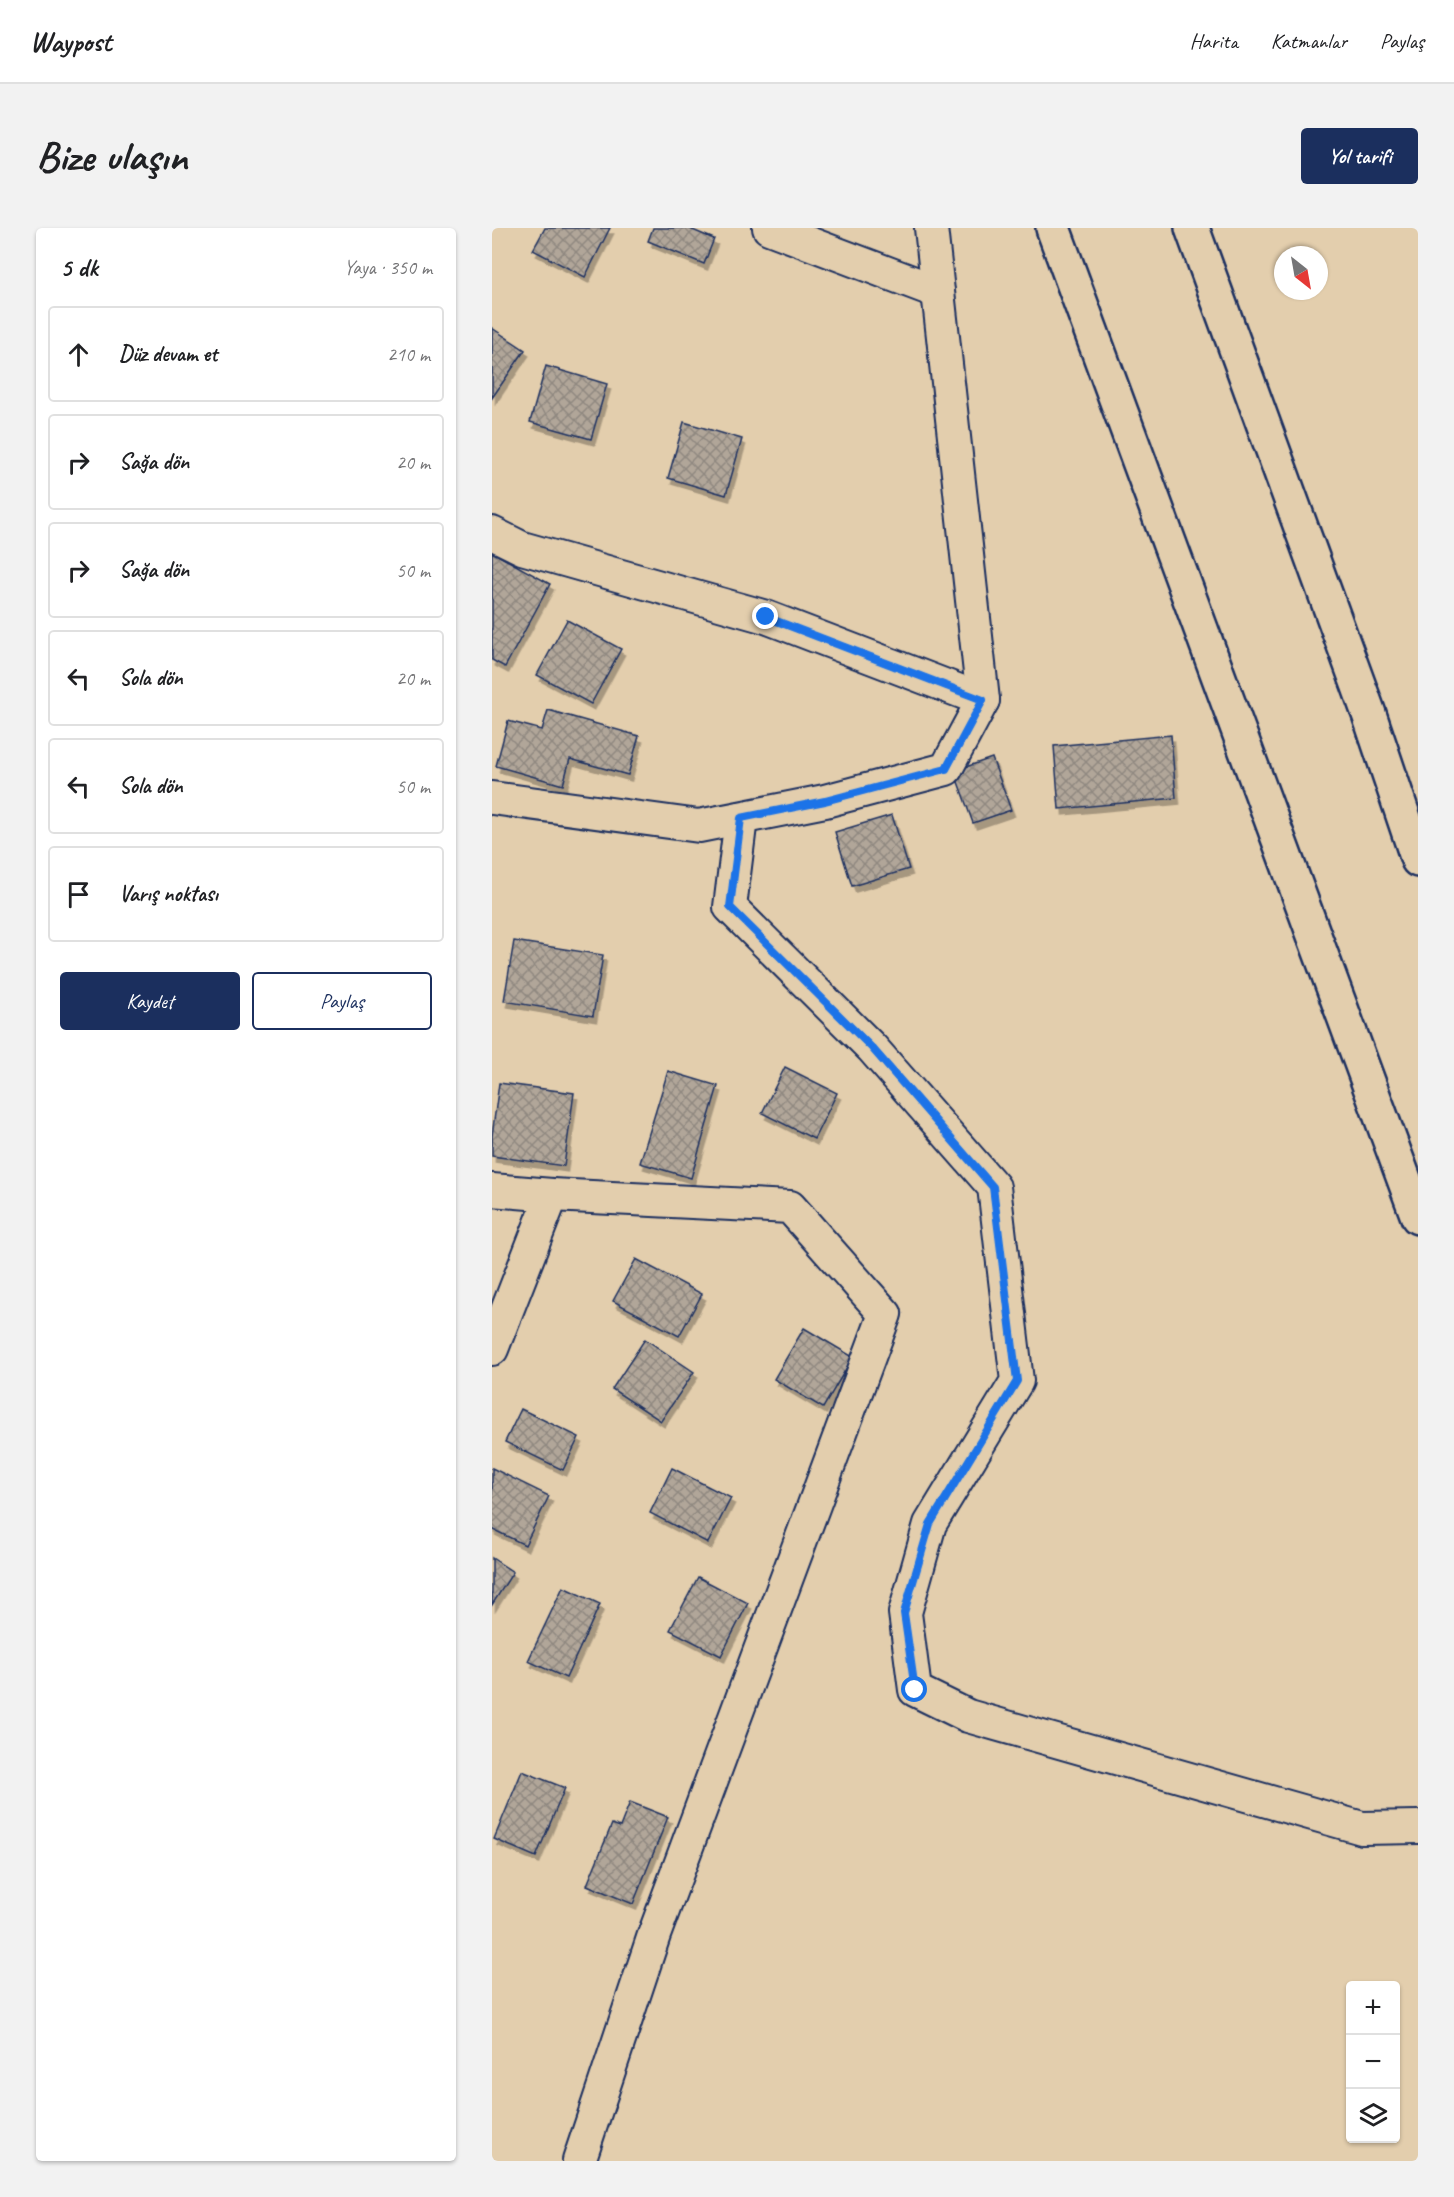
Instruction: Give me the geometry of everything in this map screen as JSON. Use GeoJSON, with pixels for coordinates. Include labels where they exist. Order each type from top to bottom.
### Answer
{"type":"FeatureCollection","features":[{"type":"Feature","properties":{"kind":"street"},"geometry":{"type":"LineString","coordinates":[[769,228],[938,292]]}},
{"type":"Feature","properties":{"kind":"street"},"geometry":{"type":"LineString","coordinates":[[492,798],[699,826],[825,801],[946,769],[983,700],[931,228]]}},
{"type":"Feature","properties":{"kind":"street"},"geometry":{"type":"LineString","coordinates":[[1053,228],[1418,1217]]}},
{"type":"Feature","properties":{"kind":"street"},"geometry":{"type":"LineString","coordinates":[[1192,228],[1369,714],[1418,860]]}},
{"type":"Feature","properties":{"kind":"street"},"geometry":{"type":"LineString","coordinates":[[492,534],[522,548],[766,617],[983,700]]}},
{"type":"Feature","properties":{"kind":"street"},"geometry":{"type":"LineString","coordinates":[[741,818],[730,907],[872,1048],[993,1187],[1017,1381],[930,1524],[904,1613],[915,1690],[968,1716],[1339,1822],[1362,1828],[1418,1827]]}},
{"type":"Feature","properties":{"kind":"street"},"geometry":{"type":"LineString","coordinates":[[492,1190],[790,1207],[885,1314],[654,1935],[579,2161]]}},
{"type":"Feature","properties":{"kind":"street"},"geometry":{"type":"LineString","coordinates":[[492,1348],[552,1195]]}},
{"type":"Feature","properties":{"kind":"building"},"geometry":{"type":"Polygon","coordinates":[[[545,228],[610,228],[585,277],[533,250],[545,228]]]}},
{"type":"Feature","properties":{"kind":"building"},"geometry":{"type":"Polygon","coordinates":[[[653,228],[688,228],[714,239],[704,264],[648,241],[653,228]]]}},
{"type":"Feature","properties":{"kind":"building"},"geometry":{"type":"Polygon","coordinates":[[[492,328],[525,350],[492,398],[492,328]]]}},
{"type":"Feature","properties":{"kind":"building"},"geometry":{"type":"Polygon","coordinates":[[[546,366],[607,384],[591,439],[530,422],[546,366]]]}},
{"type":"Feature","properties":{"kind":"building"},"geometry":{"type":"Polygon","coordinates":[[[684,422],[742,439],[726,495],[668,478],[684,422]]]}},
{"type":"Feature","properties":{"kind":"building"},"geometry":{"type":"Polygon","coordinates":[[[492,552],[550,584],[505,667],[492,660],[492,552]]]}},
{"type":"Feature","properties":{"kind":"building"},"geometry":{"type":"Polygon","coordinates":[[[567,620],[621,649],[591,704],[537,675],[567,620]]]}},
{"type":"Feature","properties":{"kind":"building"},"geometry":{"type":"Polygon","coordinates":[[[548,710],[639,736],[628,775],[570,759],[563,785],[496,766],[508,721],[542,730],[548,710]]]}},
{"type":"Feature","properties":{"kind":"building"},"geometry":{"type":"Polygon","coordinates":[[[1171,735],[1176,798],[1059,809],[1054,746],[1171,735]]]}},
{"type":"Feature","properties":{"kind":"building"},"geometry":{"type":"Polygon","coordinates":[[[992,758],[1011,810],[973,823],[954,771],[992,758]]]}},
{"type":"Feature","properties":{"kind":"building"},"geometry":{"type":"Polygon","coordinates":[[[892,815],[909,869],[852,886],[835,832],[892,815]]]}},
{"type":"Feature","properties":{"kind":"building"},"geometry":{"type":"Polygon","coordinates":[[[514,941],[603,955],[593,1016],[504,1001],[514,941]]]}},
{"type":"Feature","properties":{"kind":"building"},"geometry":{"type":"Polygon","coordinates":[[[785,1067],[837,1093],[814,1139],[762,1113],[785,1067]]]}},
{"type":"Feature","properties":{"kind":"building"},"geometry":{"type":"Polygon","coordinates":[[[668,1071],[718,1086],[691,1178],[640,1163],[668,1071]]]}},
{"type":"Feature","properties":{"kind":"building"},"geometry":{"type":"Polygon","coordinates":[[[499,1083],[574,1093],[564,1166],[492,1156],[492,1136],[499,1083]]]}},
{"type":"Feature","properties":{"kind":"building"},"geometry":{"type":"Polygon","coordinates":[[[636,1259],[702,1294],[679,1336],[613,1301],[636,1259]]]}},
{"type":"Feature","properties":{"kind":"building"},"geometry":{"type":"Polygon","coordinates":[[[804,1328],[853,1357],[823,1408],[774,1379],[804,1328]]]}},
{"type":"Feature","properties":{"kind":"building"},"geometry":{"type":"Polygon","coordinates":[[[645,1339],[694,1372],[661,1421],[612,1389],[645,1339]]]}},
{"type":"Feature","properties":{"kind":"building"},"geometry":{"type":"Polygon","coordinates":[[[521,1409],[579,1437],[563,1470],[505,1442],[521,1409]]]}},
{"type":"Feature","properties":{"kind":"building"},"geometry":{"type":"Polygon","coordinates":[[[492,1468],[549,1496],[525,1545],[492,1529],[492,1468]]]}},
{"type":"Feature","properties":{"kind":"building"},"geometry":{"type":"Polygon","coordinates":[[[672,1468],[731,1498],[708,1543],[650,1513],[672,1468]]]}},
{"type":"Feature","properties":{"kind":"building"},"geometry":{"type":"Polygon","coordinates":[[[492,1558],[513,1572],[492,1605],[492,1558]]]}},
{"type":"Feature","properties":{"kind":"building"},"geometry":{"type":"Polygon","coordinates":[[[698,1577],[748,1603],[721,1656],[670,1630],[698,1577]]]}},
{"type":"Feature","properties":{"kind":"building"},"geometry":{"type":"Polygon","coordinates":[[[563,1587],[600,1604],[566,1678],[528,1661],[563,1587]]]}},
{"type":"Feature","properties":{"kind":"building"},"geometry":{"type":"Polygon","coordinates":[[[522,1771],[565,1788],[536,1857],[494,1839],[522,1771]]]}},
{"type":"Feature","properties":{"kind":"building"},"geometry":{"type":"Polygon","coordinates":[[[630,1802],[668,1817],[633,1904],[587,1885],[612,1824],[620,1827],[630,1802]]]}},
{"type":"Feature","properties":{"kind":"route"},"geometry":{"type":"LineString","coordinates":[[766,617],[983,700],[946,769],[825,801],[741,818],[730,907],[872,1048],[993,1187],[1017,1381],[930,1524],[904,1613],[915,1690]]}}]}
